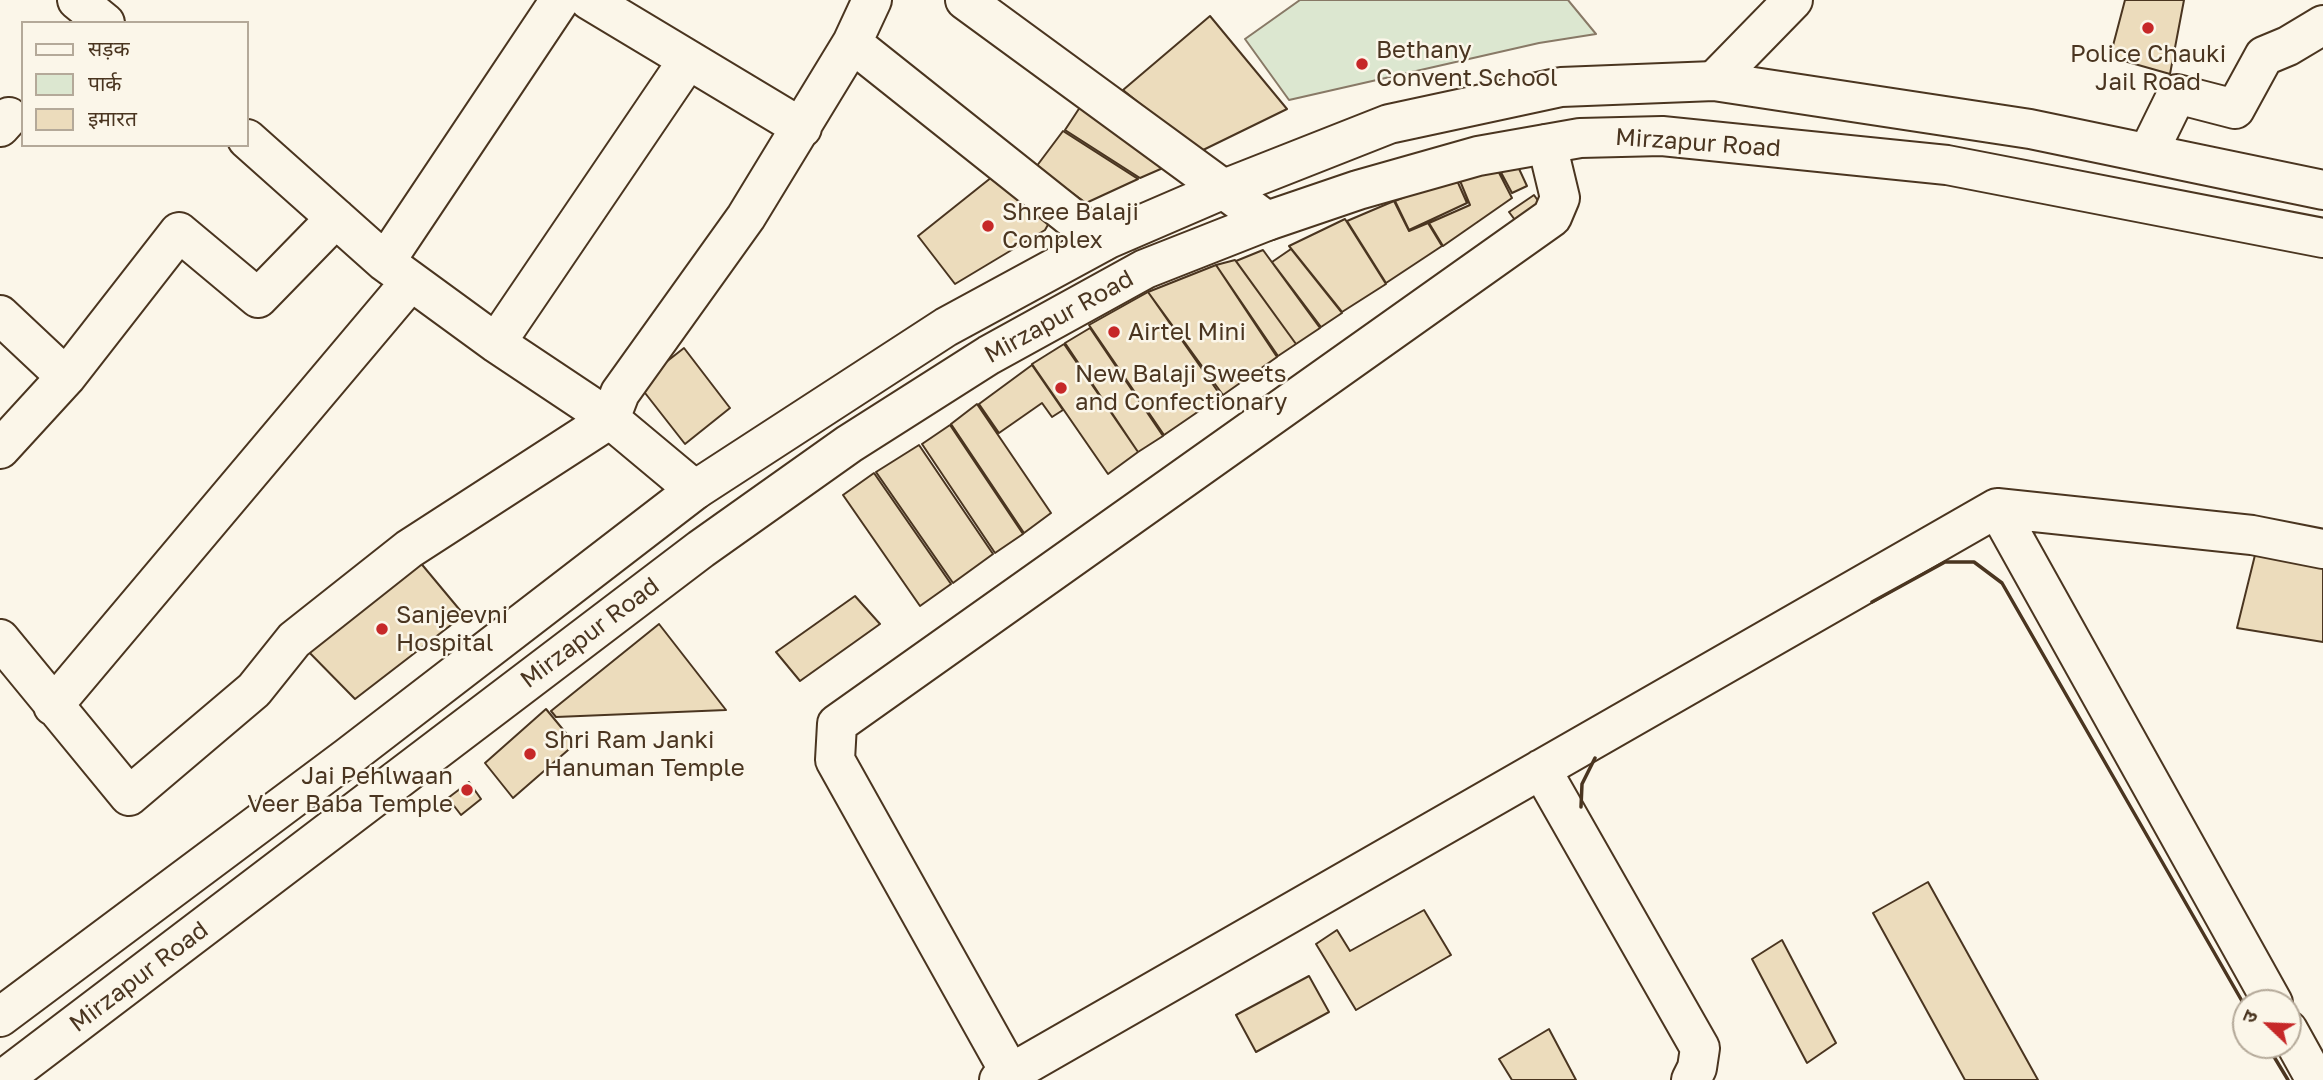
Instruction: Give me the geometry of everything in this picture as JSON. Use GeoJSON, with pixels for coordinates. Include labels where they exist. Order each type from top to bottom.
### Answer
{"type":"FeatureCollection","features":[{"type":"Feature","properties":{"kind":"main road"},"geometry":{"type":"LineString","coordinates":[[77,0],[103,21]]}},
{"type":"Feature","properties":{"kind":"main road"},"geometry":{"type":"LineString","coordinates":[[53,706],[398,272],[560,0]]}},
{"type":"Feature","properties":{"kind":"main road"},"geometry":{"type":"LineString","coordinates":[[590,0],[802,128]]}},
{"type":"Feature","properties":{"kind":"main road"},"geometry":{"type":"LineString","coordinates":[[0,639],[129,796],[254,690],[294,640],[409,549],[610,419],[620,393],[746,217],[802,128],[852,43],[872,0]]}},
{"type":"Feature","properties":{"kind":"main road"},"geometry":{"type":"LineString","coordinates":[[1714,81],[1793,0]]}},
{"type":"Feature","properties":{"kind":"main road"},"geometry":{"type":"LineString","coordinates":[[969,1],[1266,221]]}},
{"type":"Feature","properties":{"kind":"main road"},"geometry":{"type":"LineString","coordinates":[[2148,153],[2177,94],[2235,109],[2264,56],[2288,46],[2323,25]]}},
{"type":"Feature","properties":{"kind":"main road"},"geometry":{"type":"LineString","coordinates":[[852,43],[1102,242]]}},
{"type":"Feature","properties":{"kind":"main road"},"geometry":{"type":"LineString","coordinates":[[496,343],[688,60]]}},
{"type":"Feature","properties":{"kind":"main road","name":"Mirzapur Road"},"geometry":{"type":"LineString","coordinates":[[0,1017],[695,490],[946,327],[1102,242],[1224,188],[1389,124],[1561,87],[1714,81],[2031,129],[2323,190]]}},
{"type":"Feature","properties":{"kind":"main road","name":"Mirzapur Road"},"geometry":{"type":"LineString","coordinates":[[2,1080],[701,549],[849,444],[989,355],[1145,269],[1266,221],[1358,190],[1478,156],[1580,138],[1662,136],[1947,165],[2323,238]]}},
{"type":"Feature","properties":{"kind":"main road"},"geometry":{"type":"LineString","coordinates":[[248,140],[398,272],[496,343],[610,419],[695,490]]}},
{"type":"Feature","properties":{"kind":"main road"},"geometry":{"type":"LineString","coordinates":[[1547,144],[1560,198],[1552,217],[837,724],[835,760],[1008,1078],[1997,509],[2252,535],[2323,549]]}},
{"type":"Feature","properties":{"kind":"main road"},"geometry":{"type":"LineString","coordinates":[[0,449],[66,377],[179,232],[258,298],[336,218]]}},
{"type":"Feature","properties":{"kind":"main road"},"geometry":{"type":"LineString","coordinates":[[0,315],[66,377]]}},
{"type":"Feature","properties":{"kind":"main road"},"geometry":{"type":"LineString","coordinates":[[1997,509],[2265,989]]}},
{"type":"Feature","properties":{"kind":"main road"},"geometry":{"type":"LineString","coordinates":[[1541,769],[1700,1048],[1691,1080]]}},
{"type":"Feature","properties":{"kind":"main road"},"geometry":{"type":"LineString","coordinates":[[2302,1055],[2313,1075]]}},
{"type":"Feature","properties":{"kind":"green space","name":"Bethany Convent School"},"geometry":{"type":"Polygon","coordinates":[[[1300,0],[1568,0],[1596,34],[1539,43],[1289,100],[1245,39],[1300,0]]]}},
{"type":"Feature","properties":{"kind":"building","name":"Police Chauki Jail Road"},"geometry":{"type":"Polygon","coordinates":[[[2125,0],[2184,0],[2170,74],[2110,57],[2125,0]]]}},
{"type":"Feature","properties":{"kind":"building"},"geometry":{"type":"Polygon","coordinates":[[[1210,16],[1287,109],[1199,152],[1123,90],[1210,16]]]}},
{"type":"Feature","properties":{"kind":"building"},"geometry":{"type":"Polygon","coordinates":[[[1088,95],[1179,161],[1140,178],[1065,130],[1088,95]]]}},
{"type":"Feature","properties":{"kind":"building"},"geometry":{"type":"Polygon","coordinates":[[[1063,131],[1138,179],[1086,203],[1036,167],[1063,131]]]}},
{"type":"Feature","properties":{"kind":"building"},"geometry":{"type":"Polygon","coordinates":[[[1514,158],[1527,186],[1512,193],[1496,163],[1514,158]]]}},
{"type":"Feature","properties":{"kind":"building"},"geometry":{"type":"Polygon","coordinates":[[[1494,163],[1512,198],[1443,246],[1429,223],[1470,205],[1458,176],[1494,163]]]}},
{"type":"Feature","properties":{"kind":"building","name":"Shree Balaji Complex"},"geometry":{"type":"Polygon","coordinates":[[[1002,169],[1049,223],[1045,230],[955,284],[918,236],[1002,169]]]}},
{"type":"Feature","properties":{"kind":"building"},"geometry":{"type":"Polygon","coordinates":[[[1455,176],[1467,203],[1409,230],[1395,201],[1455,176]]]}},
{"type":"Feature","properties":{"kind":"building"},"geometry":{"type":"Polygon","coordinates":[[[1534,195],[1546,212],[1521,228],[1509,212],[1534,195]]]}},
{"type":"Feature","properties":{"kind":"building"},"geometry":{"type":"Polygon","coordinates":[[[1394,201],[1409,231],[1428,223],[1442,246],[1386,283],[1347,221],[1394,201]]]}},
{"type":"Feature","properties":{"kind":"building"},"geometry":{"type":"Polygon","coordinates":[[[1345,219],[1386,284],[1342,312],[1289,246],[1345,219]]]}},
{"type":"Feature","properties":{"kind":"building"},"geometry":{"type":"Polygon","coordinates":[[[1291,249],[1342,313],[1321,327],[1272,262],[1291,249]]]}},
{"type":"Feature","properties":{"kind":"building"},"geometry":{"type":"Polygon","coordinates":[[[1263,250],[1320,328],[1296,344],[1236,261],[1263,250]]]}},
{"type":"Feature","properties":{"kind":"building"},"geometry":{"type":"Polygon","coordinates":[[[1235,260],[1296,344],[1278,356],[1216,265],[1235,260]]]}},
{"type":"Feature","properties":{"kind":"building"},"geometry":{"type":"Polygon","coordinates":[[[1216,265],[1277,357],[1223,395],[1148,292],[1216,265]]]}},
{"type":"Feature","properties":{"kind":"building"},"geometry":{"type":"Polygon","coordinates":[[[1148,292],[1221,396],[1164,435],[1089,325],[1148,292]]]}},
{"type":"Feature","properties":{"kind":"building"},"geometry":{"type":"Polygon","coordinates":[[[1090,328],[1163,436],[1138,452],[1065,343],[1090,328]]]}},
{"type":"Feature","properties":{"kind":"building"},"geometry":{"type":"Polygon","coordinates":[[[1064,344],[1138,452],[1108,474],[1032,364],[1064,344]]]}},
{"type":"Feature","properties":{"kind":"building"},"geometry":{"type":"Polygon","coordinates":[[[684,348],[730,408],[685,444],[638,384],[684,348]]]}},
{"type":"Feature","properties":{"kind":"building"},"geometry":{"type":"Polygon","coordinates":[[[1032,365],[1063,410],[1052,417],[1042,403],[999,433],[979,404],[1032,365]]]}},
{"type":"Feature","properties":{"kind":"building"},"geometry":{"type":"Polygon","coordinates":[[[977,404],[1051,513],[1024,533],[951,424],[977,404]]]}},
{"type":"Feature","properties":{"kind":"building"},"geometry":{"type":"Polygon","coordinates":[[[950,425],[1023,534],[995,553],[922,444],[950,425]]]}},
{"type":"Feature","properties":{"kind":"building"},"geometry":{"type":"Polygon","coordinates":[[[919,445],[993,554],[953,583],[876,472],[919,445]]]}},
{"type":"Feature","properties":{"kind":"building"},"geometry":{"type":"Polygon","coordinates":[[[874,473],[951,584],[920,606],[843,495],[874,473]]]}},
{"type":"Feature","properties":{"kind":"building","name":"Sanjeevni Hospital"},"geometry":{"type":"Polygon","coordinates":[[[409,549],[464,615],[355,699],[300,643],[409,549]]]}},
{"type":"Feature","properties":{"kind":"building"},"geometry":{"type":"Polygon","coordinates":[[[2256,551],[2323,564],[2323,642],[2237,628],[2256,551]]]}},
{"type":"Feature","properties":{"kind":"building"},"geometry":{"type":"Polygon","coordinates":[[[855,596],[880,624],[800,681],[776,652],[855,596]]]}},
{"type":"Feature","properties":{"kind":"building"},"geometry":{"type":"Polygon","coordinates":[[[659,624],[726,710],[556,717],[551,711],[659,624]]]}},
{"type":"Feature","properties":{"kind":"building","name":"Shri Ram Janki Hanuman Temple"},"geometry":{"type":"Polygon","coordinates":[[[546,709],[575,744],[513,798],[485,763],[546,709]]]}},
{"type":"Feature","properties":{"kind":"building","name":"Jai Pehlwaan Veer Baba Temple"},"geometry":{"type":"Polygon","coordinates":[[[469,782],[481,799],[461,815],[448,798],[469,782]]]}},
{"type":"Feature","properties":{"kind":"building"},"geometry":{"type":"Polygon","coordinates":[[[1928,882],[2038,1080],[1965,1080],[1873,913],[1928,882]]]}},
{"type":"Feature","properties":{"kind":"building"},"geometry":{"type":"Polygon","coordinates":[[[1424,910],[1451,955],[1356,1010],[1316,944],[1337,930],[1350,951],[1424,910]]]}},
{"type":"Feature","properties":{"kind":"building"},"geometry":{"type":"Polygon","coordinates":[[[1782,940],[1836,1043],[1807,1063],[1752,959],[1782,940]]]}},
{"type":"Feature","properties":{"kind":"building"},"geometry":{"type":"Polygon","coordinates":[[[1309,976],[1329,1012],[1256,1052],[1236,1015],[1309,976]]]}},
{"type":"Feature","properties":{"kind":"building"},"geometry":{"type":"Polygon","coordinates":[[[1549,1029],[1576,1080],[1512,1080],[1499,1059],[1549,1029]]]}},
{"type":"Feature","properties":{"kind":"wall"},"geometry":{"type":"LineString","coordinates":[[1872,602],[1945,562],[1974,562],[2002,583],[2235,989]]}},
{"type":"Feature","properties":{"kind":"wall"},"geometry":{"type":"LineString","coordinates":[[1581,807],[1582,784],[1595,758]]}},
{"type":"Feature","properties":{"kind":"wall"},"geometry":{"type":"LineString","coordinates":[[2275,1059],[2288,1080]]}},
{"type":"Feature","properties":{"kind":"place","name":"Police Chauki Jail Road"},"geometry":{"type":"Point","coordinates":[2148,28]}},
{"type":"Feature","properties":{"kind":"place","name":"Bethany Convent School"},"geometry":{"type":"Point","coordinates":[1362,64]}},
{"type":"Feature","properties":{"kind":"place","name":"Shree Balaji Complex"},"geometry":{"type":"Point","coordinates":[988,226]}},
{"type":"Feature","properties":{"kind":"place","name":"Airtel Mini"},"geometry":{"type":"Point","coordinates":[1114,332]}},
{"type":"Feature","properties":{"kind":"place","name":"New Balaji Sweets and Confectionary"},"geometry":{"type":"Point","coordinates":[1061,388]}},
{"type":"Feature","properties":{"kind":"place","name":"Sanjeevni Hospital"},"geometry":{"type":"Point","coordinates":[382,629]}},
{"type":"Feature","properties":{"kind":"place","name":"Shri Ram Janki Hanuman Temple"},"geometry":{"type":"Point","coordinates":[530,754]}},
{"type":"Feature","properties":{"kind":"place","name":"Jai Pehlwaan Veer Baba Temple"},"geometry":{"type":"Point","coordinates":[467,790]}}]}
